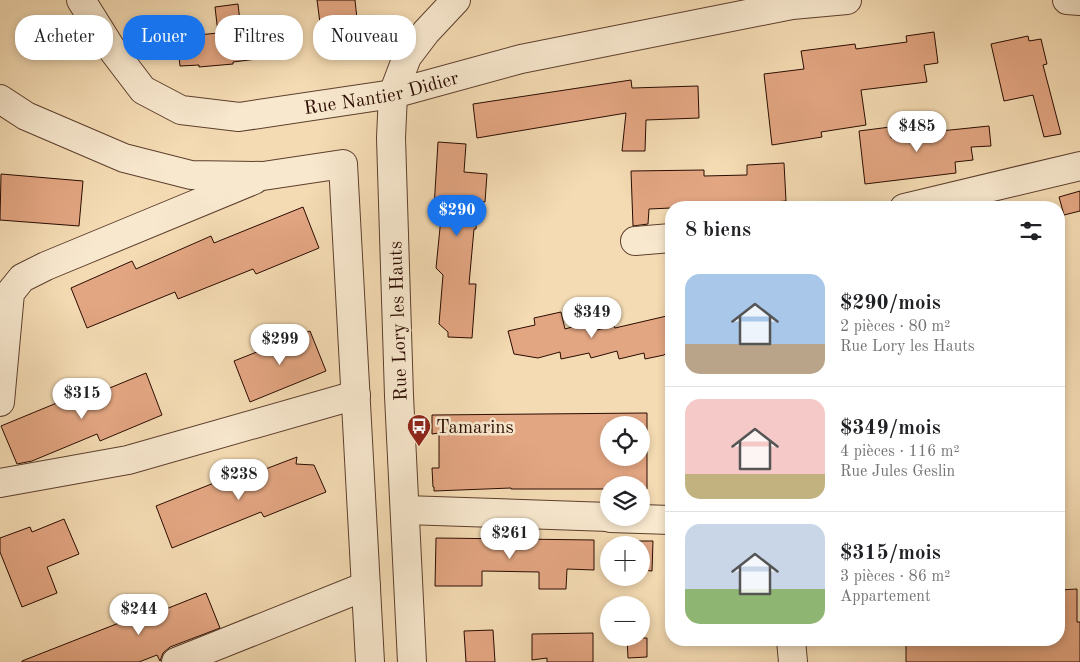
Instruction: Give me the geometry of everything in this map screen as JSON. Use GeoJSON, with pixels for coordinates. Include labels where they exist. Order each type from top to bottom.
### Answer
{"type":"FeatureCollection","features":[{"type":"Feature","properties":{"kind":"street","name":"Rue Lory les Hauts"},"geometry":{"type":"LineString","coordinates":[[412,662],[399,386],[391,148],[393,94],[406,57],[456,0]]}},
{"type":"Feature","properties":{"kind":"street","name":"Rue Nantier Didier"},"geometry":{"type":"LineString","coordinates":[[77,1],[143,90],[181,110],[239,117],[393,94],[521,59],[792,5],[847,0]]}},
{"type":"Feature","properties":{"kind":"street"},"geometry":{"type":"LineString","coordinates":[[1067,0],[1080,1]]}},
{"type":"Feature","properties":{"kind":"street"},"geometry":{"type":"LineString","coordinates":[[0,99],[26,116],[124,158],[191,175],[263,176],[343,164],[370,662]]}},
{"type":"Feature","properties":{"kind":"street"},"geometry":{"type":"LineString","coordinates":[[933,201],[1080,166]]}},
{"type":"Feature","properties":{"kind":"street"},"geometry":{"type":"LineString","coordinates":[[0,402],[10,293],[22,278],[263,176]]}},
{"type":"Feature","properties":{"kind":"street"},"geometry":{"type":"LineString","coordinates":[[635,241],[665,238]]}},
{"type":"Feature","properties":{"kind":"street"},"geometry":{"type":"LineString","coordinates":[[0,483],[128,460],[356,395]]}},
{"type":"Feature","properties":{"kind":"street"},"geometry":{"type":"LineString","coordinates":[[364,536],[406,523],[600,518]]}},
{"type":"Feature","properties":{"kind":"street"},"geometry":{"type":"LineString","coordinates":[[650,519],[665,520]]}},
{"type":"Feature","properties":{"kind":"street"},"geometry":{"type":"LineString","coordinates":[[176,662],[366,586]]}},
{"type":"Feature","properties":{"kind":"street"},"geometry":{"type":"LineString","coordinates":[[792,646],[793,662]]}},
{"type":"Feature","properties":{"kind":"building"},"geometry":{"type":"Polygon","coordinates":[[[317,0],[355,0],[357,15],[319,15],[317,0]]]}},
{"type":"Feature","properties":{"kind":"building"},"geometry":{"type":"Polygon","coordinates":[[[238,4],[239,15],[216,15],[215,7],[238,4]]]}},
{"type":"Feature","properties":{"kind":"building"},"geometry":{"type":"Polygon","coordinates":[[[934,32],[938,63],[924,65],[927,82],[861,90],[866,125],[821,132],[822,137],[772,145],[764,74],[804,69],[801,51],[855,44],[856,49],[907,42],[906,36],[934,32]]]}},
{"type":"Feature","properties":{"kind":"building"},"geometry":{"type":"Polygon","coordinates":[[[215,33],[215,60],[249,60],[233,62],[233,64],[199,67],[199,65],[180,66],[179,60],[205,60],[205,34],[215,33]]]}},
{"type":"Feature","properties":{"kind":"building"},"geometry":{"type":"Polygon","coordinates":[[[1028,36],[1029,41],[1041,39],[1047,64],[1043,65],[1061,134],[1044,137],[1033,95],[1004,101],[991,44],[1028,36]]]}},
{"type":"Feature","properties":{"kind":"building"},"geometry":{"type":"Polygon","coordinates":[[[631,80],[632,88],[698,86],[699,118],[646,120],[645,151],[622,151],[626,113],[477,138],[473,104],[631,80]]]}},
{"type":"Feature","properties":{"kind":"building"},"geometry":{"type":"Polygon","coordinates":[[[989,126],[991,146],[971,147],[973,160],[955,162],[956,173],[865,184],[859,131],[890,127],[891,138],[989,126]]]}},
{"type":"Feature","properties":{"kind":"building"},"geometry":{"type":"Polygon","coordinates":[[[438,142],[466,144],[464,172],[487,174],[485,202],[477,201],[476,229],[474,229],[469,284],[476,284],[472,338],[448,337],[448,332],[439,324],[443,275],[436,268],[442,208],[434,208],[438,142]]]}},
{"type":"Feature","properties":{"kind":"building"},"geometry":{"type":"Polygon","coordinates":[[[784,163],[786,201],[665,201],[665,208],[649,209],[648,224],[633,226],[631,171],[704,170],[704,176],[747,175],[747,165],[784,163]]]}},
{"type":"Feature","properties":{"kind":"building"},"geometry":{"type":"Polygon","coordinates":[[[1,174],[83,181],[79,226],[0,220],[1,174]]]}},
{"type":"Feature","properties":{"kind":"building"},"geometry":{"type":"Polygon","coordinates":[[[1080,191],[1080,211],[1065,215],[1065,201],[1060,201],[1059,197],[1080,191]]]}},
{"type":"Feature","properties":{"kind":"building"},"geometry":{"type":"Polygon","coordinates":[[[303,207],[319,248],[256,274],[253,269],[178,299],[175,292],[87,328],[71,288],[132,261],[136,269],[211,236],[214,243],[303,207]]]}},
{"type":"Feature","properties":{"kind":"building"},"geometry":{"type":"Polygon","coordinates":[[[561,312],[565,329],[586,323],[588,332],[665,316],[665,354],[645,359],[644,353],[619,359],[617,351],[591,358],[589,353],[561,359],[560,352],[538,358],[514,354],[508,331],[535,325],[534,318],[561,312]]]}},
{"type":"Feature","properties":{"kind":"building"},"geometry":{"type":"Polygon","coordinates":[[[310,331],[326,371],[250,402],[234,361],[310,331]]]}},
{"type":"Feature","properties":{"kind":"building"},"geometry":{"type":"Polygon","coordinates":[[[146,373],[162,415],[100,441],[97,434],[32,461],[17,464],[1,426],[64,400],[66,406],[146,373]]]}},
{"type":"Feature","properties":{"kind":"building"},"geometry":{"type":"Polygon","coordinates":[[[647,413],[647,416],[600,416],[600,466],[647,466],[647,476],[600,476],[600,489],[511,488],[434,491],[432,468],[439,468],[439,433],[432,434],[432,415],[647,413]]]}},
{"type":"Feature","properties":{"kind":"building"},"geometry":{"type":"Polygon","coordinates":[[[297,457],[296,464],[314,465],[326,492],[264,517],[261,512],[172,548],[156,506],[219,481],[221,486],[297,457]]]}},
{"type":"Feature","properties":{"kind":"building"},"geometry":{"type":"Polygon","coordinates":[[[64,519],[79,554],[47,567],[57,593],[22,607],[0,552],[0,538],[30,527],[32,532],[64,519]]]}},
{"type":"Feature","properties":{"kind":"building"},"geometry":{"type":"Polygon","coordinates":[[[436,538],[594,540],[594,570],[567,569],[566,589],[539,589],[539,572],[482,571],[482,586],[435,586],[436,538]]]}},
{"type":"Feature","properties":{"kind":"building"},"geometry":{"type":"Polygon","coordinates":[[[650,541],[653,541],[652,571],[650,571],[650,541]]]}},
{"type":"Feature","properties":{"kind":"building"},"geometry":{"type":"Polygon","coordinates":[[[1077,589],[1077,622],[1080,622],[1080,662],[906,662],[906,646],[1065,646],[1065,590],[1077,589]]]}},
{"type":"Feature","properties":{"kind":"building"},"geometry":{"type":"Polygon","coordinates":[[[206,593],[220,628],[170,647],[163,653],[160,661],[157,655],[139,662],[22,662],[124,621],[126,625],[206,593]]]}},
{"type":"Feature","properties":{"kind":"building"},"geometry":{"type":"Polygon","coordinates":[[[493,630],[495,662],[466,662],[464,631],[493,630]]]}},
{"type":"Feature","properties":{"kind":"building"},"geometry":{"type":"Polygon","coordinates":[[[593,633],[593,662],[547,662],[547,658],[532,660],[532,634],[593,633]]]}},
{"type":"Feature","properties":{"kind":"building"},"geometry":{"type":"Polygon","coordinates":[[[627,646],[647,646],[647,657],[628,658],[627,646]]]}},
{"type":"Feature","properties":{"kind":"place","name":"Tamarins"},"geometry":{"type":"Point","coordinates":[419,447]}}]}
